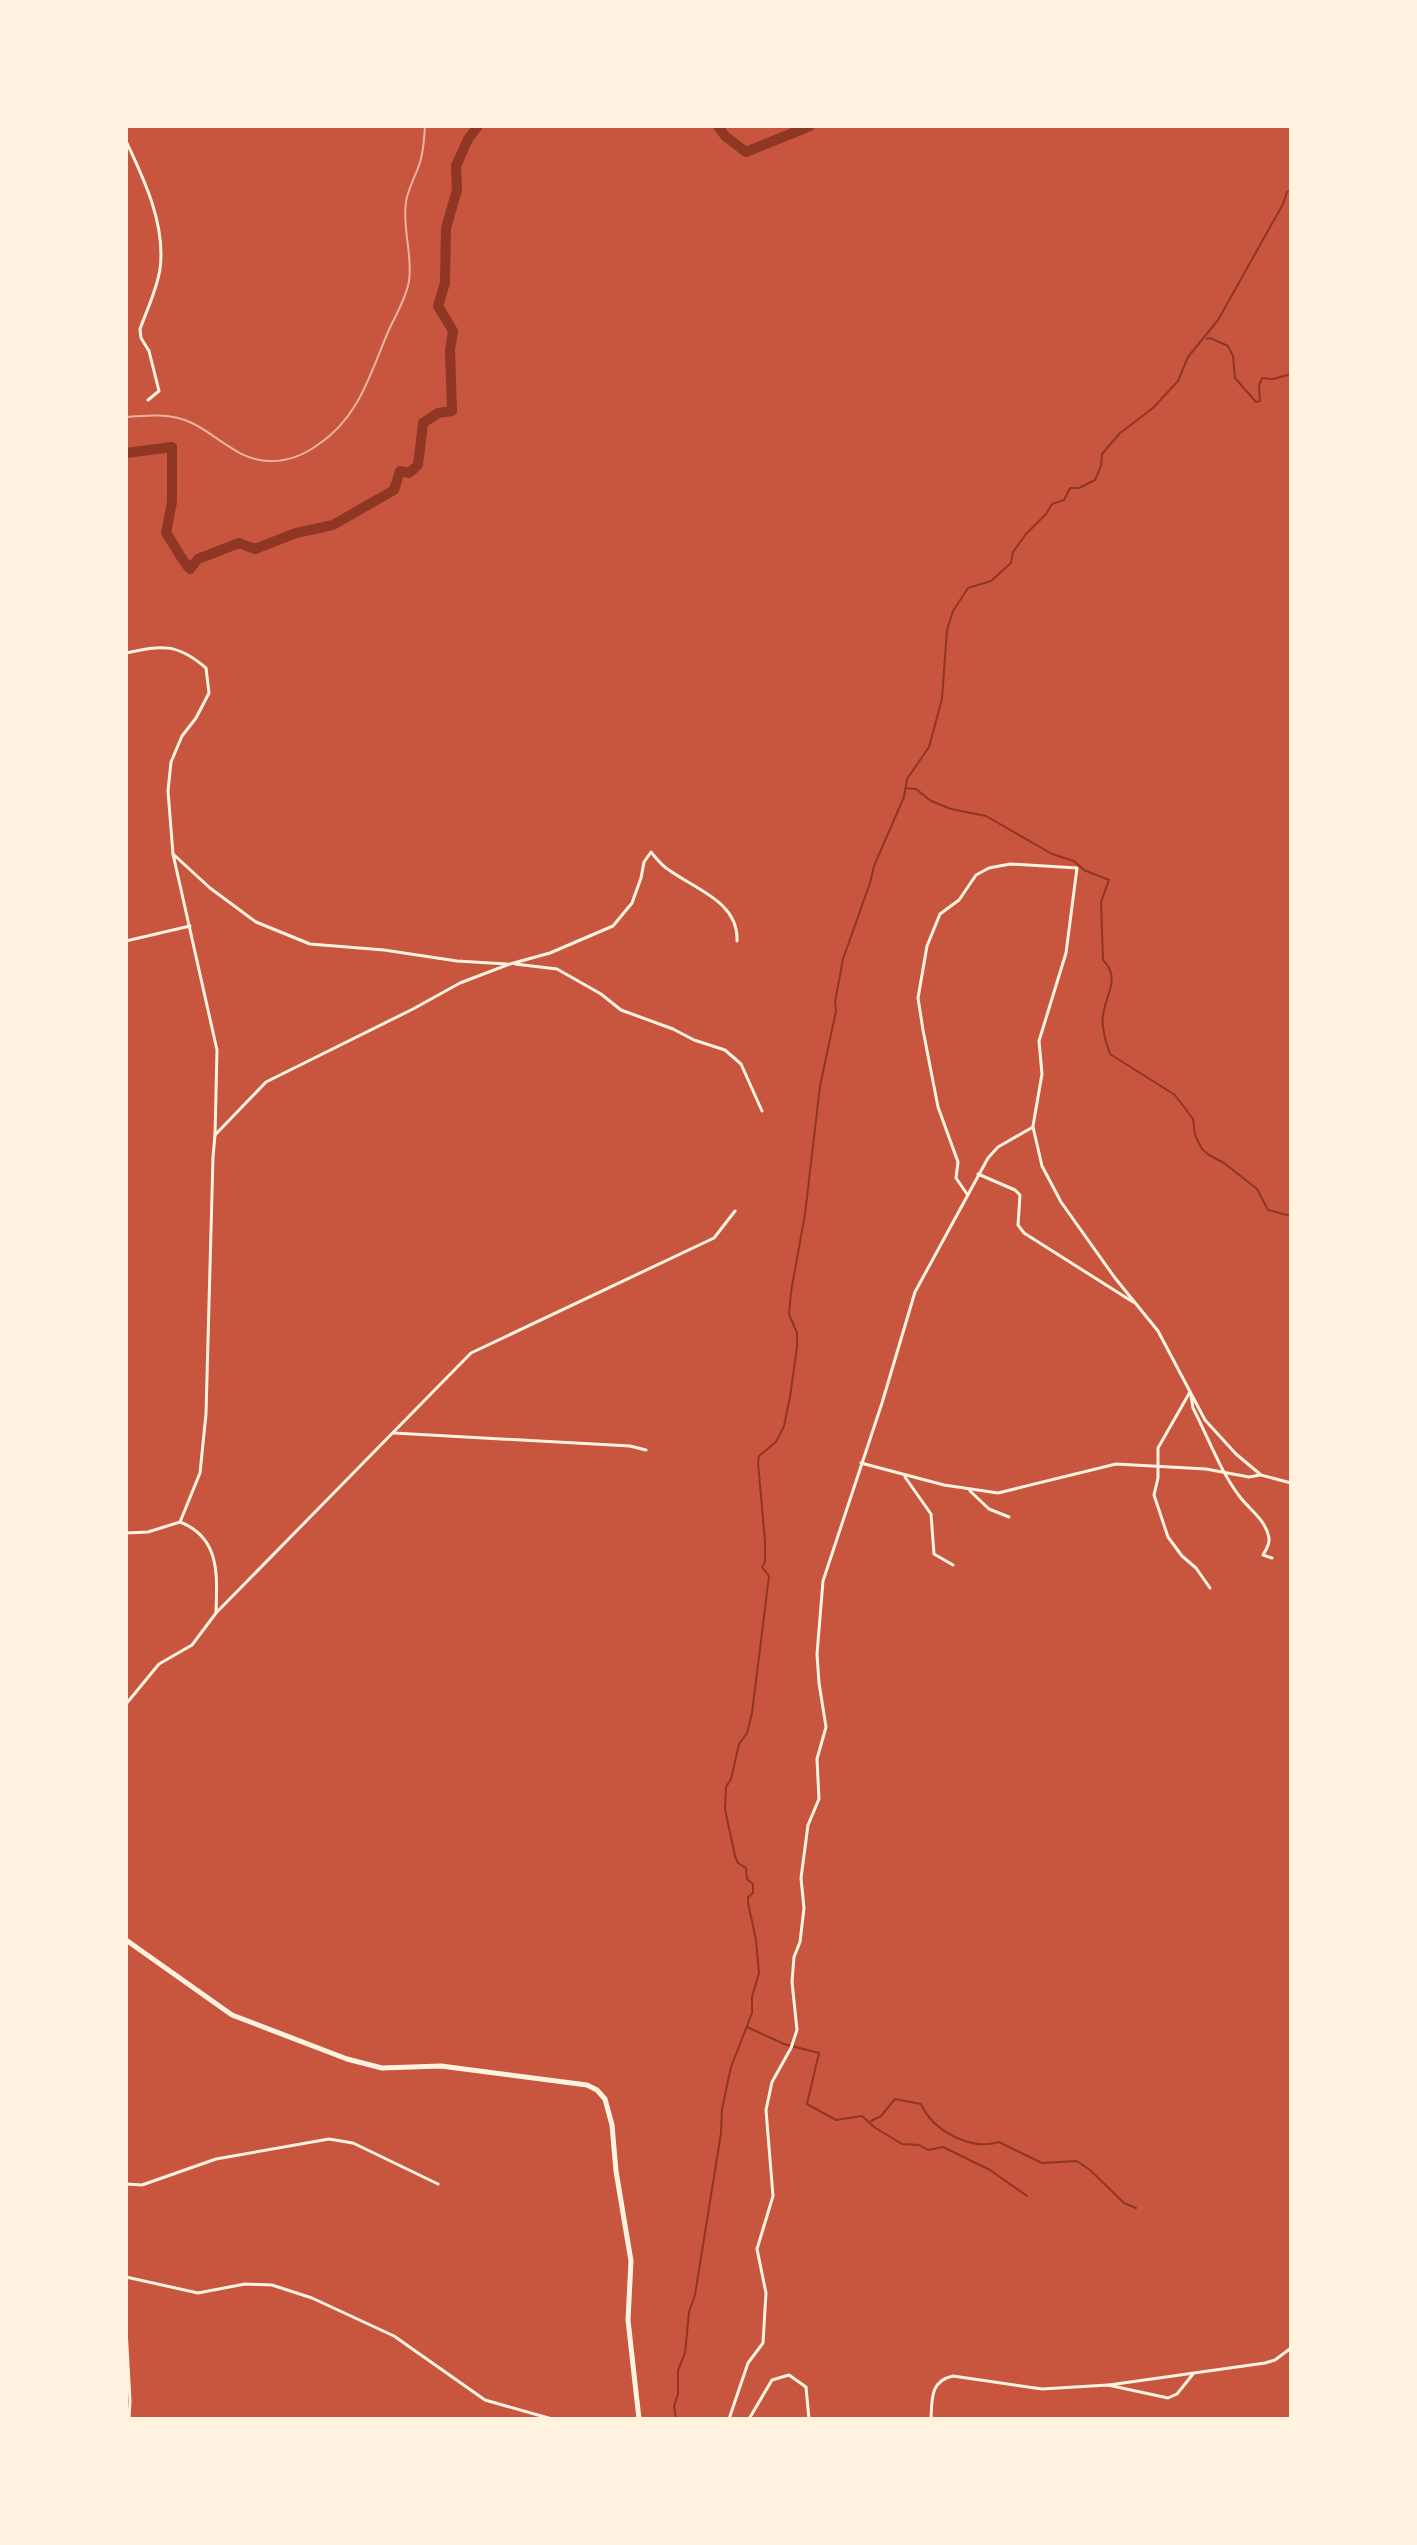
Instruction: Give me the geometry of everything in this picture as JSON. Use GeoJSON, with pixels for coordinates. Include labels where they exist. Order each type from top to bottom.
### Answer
{"type":"FeatureCollection","features":[{"type":"Feature","properties":{"kind":"main road"},"geometry":{"type":"LineString","coordinates":[[126,1940],[232,2015],[347,2059],[382,2068],[417,2066],[468,2069],[587,2085],[597,2090],[605,2099],[609,2112],[631,2261],[628,2320],[639,2419]]}},
{"type":"Feature","properties":{"kind":"street"},"geometry":{"type":"LineString","coordinates":[[126,141],[152,203],[161,248],[160,271],[140,329],[159,391],[148,400]]}},
{"type":"Feature","properties":{"kind":"street"},"geometry":{"type":"LineString","coordinates":[[126,653],[159,646],[189,654],[206,668],[209,693],[182,736],[171,762],[168,791],[173,854],[217,1050],[206,1414],[200,1473],[180,1522]]}},
{"type":"Feature","properties":{"kind":"street"},"geometry":{"type":"LineString","coordinates":[[215,1135],[266,1082],[460,983],[550,953],[613,926],[632,903],[644,862],[651,852],[667,869],[726,908],[735,919],[737,941]]}},
{"type":"Feature","properties":{"kind":"street"},"geometry":{"type":"LineString","coordinates":[[173,854],[210,888],[256,922],[310,944],[557,969],[601,994],[621,1010],[725,1050],[741,1064],[762,1111]]}},
{"type":"Feature","properties":{"kind":"street"},"geometry":{"type":"LineString","coordinates":[[967,1194],[956,1178],[958,1162],[936,1095],[918,998],[927,946],[940,914],[959,900],[976,875],[989,868],[1005,865],[1077,868],[1066,953],[1039,1041],[1042,1074],[1033,1127],[1042,1166],[1085,1239],[1163,1338],[1205,1420],[1261,1475]]}},
{"type":"Feature","properties":{"kind":"street"},"geometry":{"type":"LineString","coordinates":[[126,941],[190,926]]}},
{"type":"Feature","properties":{"kind":"street"},"geometry":{"type":"LineString","coordinates":[[729,2419],[748,2363],[763,2343],[766,2293],[757,2249],[773,2196],[766,2110],[772,2082],[792,2046],[797,2030],[792,1982],[804,1908],[801,1878],[808,1825],[819,1799],[817,1759],[826,1727],[817,1654],[823,1581],[915,1292],[977,1173],[998,1147],[1033,1127]]}},
{"type":"Feature","properties":{"kind":"street"},"geometry":{"type":"LineString","coordinates":[[977,1173],[1020,1195],[1018,1225],[1024,1233],[1137,1305]]}},
{"type":"Feature","properties":{"kind":"street"},"geometry":{"type":"LineString","coordinates":[[126,1704],[159,1664],[192,1645],[216,1613],[471,1353],[714,1238],[735,1211]]}},
{"type":"Feature","properties":{"kind":"street"},"geometry":{"type":"LineString","coordinates":[[1190,1392],[1158,1448],[1158,1478],[1154,1495],[1168,1537],[1210,1588]]}},
{"type":"Feature","properties":{"kind":"street"},"geometry":{"type":"LineString","coordinates":[[1190,1392],[1193,1408],[1224,1472],[1240,1498],[1261,1520],[1269,1537],[1269,1545],[1263,1555],[1272,1558]]}},
{"type":"Feature","properties":{"kind":"street"},"geometry":{"type":"LineString","coordinates":[[394,1433],[630,1446],[646,1450]]}},
{"type":"Feature","properties":{"kind":"street"},"geometry":{"type":"LineString","coordinates":[[861,1463],[969,1491],[998,1493],[1105,1465],[1157,1465],[1249,1477],[1261,1475],[1291,1483]]}},
{"type":"Feature","properties":{"kind":"street"},"geometry":{"type":"LineString","coordinates":[[904,1475],[931,1514],[934,1554],[953,1565]]}},
{"type":"Feature","properties":{"kind":"street"},"geometry":{"type":"LineString","coordinates":[[969,1491],[989,1509],[1009,1517]]}},
{"type":"Feature","properties":{"kind":"street"},"geometry":{"type":"LineString","coordinates":[[126,1533],[148,1532],[180,1522],[192,1527],[208,1542],[218,1573],[216,1613]]}},
{"type":"Feature","properties":{"kind":"street"},"geometry":{"type":"LineString","coordinates":[[126,2184],[142,2185],[216,2159],[329,2139],[353,2143],[438,2184]]}},
{"type":"Feature","properties":{"kind":"street"},"geometry":{"type":"LineString","coordinates":[[126,2277],[198,2293],[245,2284],[272,2285],[312,2298],[394,2336],[485,2400],[552,2419]]}},
{"type":"Feature","properties":{"kind":"street"},"geometry":{"type":"LineString","coordinates":[[126,2328],[129,2419]]}},
{"type":"Feature","properties":{"kind":"street"},"geometry":{"type":"LineString","coordinates":[[931,2419],[935,2385],[943,2378],[953,2376],[1042,2389],[1108,2385],[1265,2363],[1291,2348]]}},
{"type":"Feature","properties":{"kind":"street"},"geometry":{"type":"LineString","coordinates":[[1108,2385],[1168,2398],[1177,2394],[1193,2374]]}},
{"type":"Feature","properties":{"kind":"street"},"geometry":{"type":"LineString","coordinates":[[749,2419],[772,2380],[789,2375],[806,2387],[809,2419]]}},
{"type":"Feature","properties":{"kind":"waterway"},"geometry":{"type":"LineString","coordinates":[[126,453],[172,447],[172,502],[166,533],[190,569],[198,559],[239,543],[255,549],[296,533],[333,525],[394,490],[400,471],[409,473],[418,465],[423,423],[438,413],[452,411],[450,350],[453,331],[438,306],[445,283],[446,228],[457,190],[456,166],[468,139],[478,126]]}},
{"type":"Feature","properties":{"kind":"waterway"},"geometry":{"type":"LineString","coordinates":[[718,126],[725,136],[746,152],[810,126]]}},
{"type":"Feature","properties":{"kind":"waterway"},"geometry":{"type":"LineString","coordinates":[[676,2419],[674,2406],[678,2394],[678,2370],[685,2353],[689,2312],[695,2295],[721,2133],[722,2109],[731,2067],[752,2013],[752,1997],[759,1973],[748,1903],[753,1884],[747,1879],[746,1868],[738,1863],[735,1856],[725,1809],[726,1787],[752,1713],[769,1576],[762,1567],[765,1562],[765,1541],[758,1462],[759,1456],[776,1442],[784,1426],[790,1397],[797,1347],[797,1333],[789,1314],[791,1292],[805,1214],[820,1086],[843,959],[874,866],[904,797],[907,779],[929,747],[942,699],[947,630],[953,611],[968,588],[991,581],[1011,563],[1013,552],[1052,504],[1064,500],[1070,488],[1079,488],[1095,480],[1102,454],[1120,433],[1153,408],[1178,381],[1188,357],[1218,320],[1287,192],[1291,191]]}},
{"type":"Feature","properties":{"kind":"waterway"},"geometry":{"type":"LineString","coordinates":[[1207,339],[1228,346],[1233,356],[1235,378],[1256,402],[1260,401],[1262,378],[1273,379],[1291,374]]}},
{"type":"Feature","properties":{"kind":"waterway"},"geometry":{"type":"LineString","coordinates":[[905,788],[916,789],[931,801],[951,809],[986,816],[1052,854],[1074,861],[1084,870],[1109,880],[1101,902],[1103,960],[1112,980],[1103,1020],[1110,1054],[1175,1095],[1193,1119],[1195,1135],[1202,1149],[1257,1189],[1268,1210],[1291,1216]]}},
{"type":"Feature","properties":{"kind":"waterway"},"geometry":{"type":"LineString","coordinates":[[747,2027],[784,2044],[819,2053],[807,2104],[836,2120],[862,2116],[902,2144],[919,2145],[928,2150],[943,2147],[990,2170],[1027,2196]]}},
{"type":"Feature","properties":{"kind":"waterway"},"geometry":{"type":"LineString","coordinates":[[871,2121],[881,2116],[895,2099],[921,2104],[934,2123],[965,2141],[977,2144],[999,2142],[1042,2163],[1077,2161],[1124,2203],[1136,2208]]}},
{"type":"Feature","properties":{"kind":"railway"},"geometry":{"type":"LineString","coordinates":[[126,417],[160,416],[184,420],[237,452],[268,461],[301,454],[333,433],[362,394],[408,288],[410,261],[406,202],[421,158],[425,126]]}}]}
